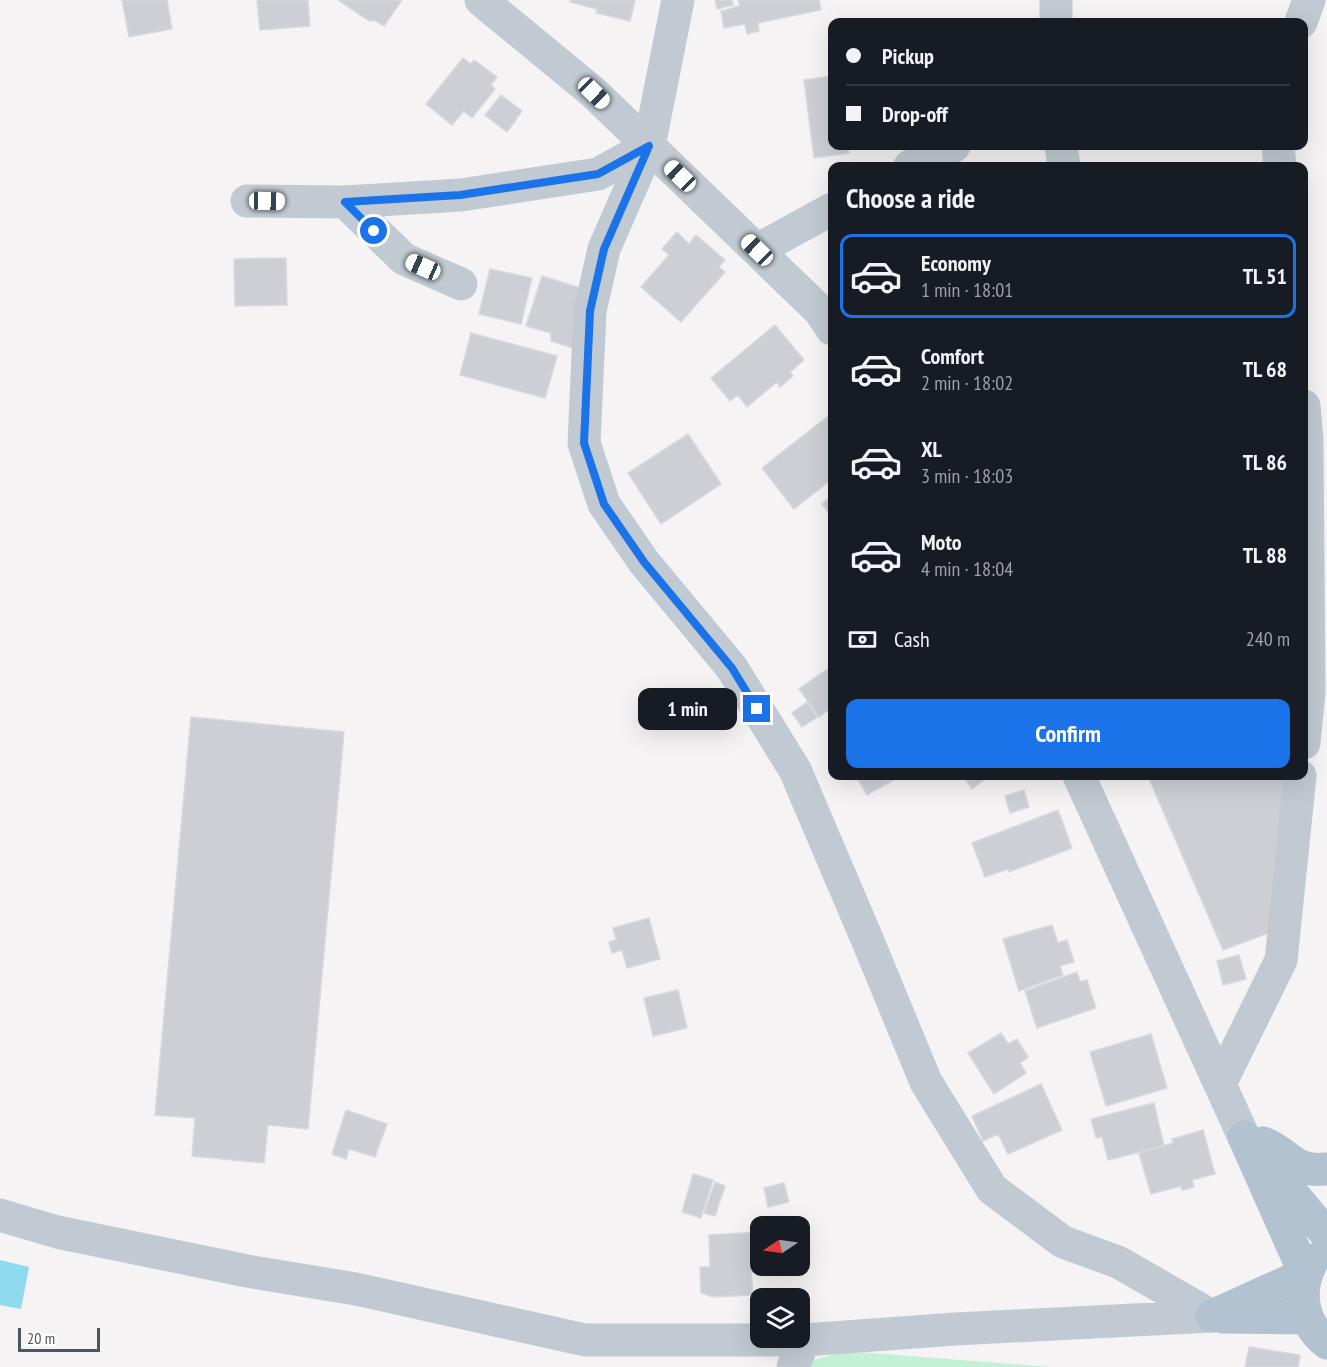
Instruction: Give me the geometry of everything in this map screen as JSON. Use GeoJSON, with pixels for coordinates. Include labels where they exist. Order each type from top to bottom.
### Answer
{"type":"FeatureCollection","features":[{"type":"Feature","properties":{"kind":"main road"},"geometry":{"type":"LineString","coordinates":[[1244,1137],[1305,1274]]}},
{"type":"Feature","properties":{"kind":"main road"},"geometry":{"type":"LineString","coordinates":[[1244,1137],[1269,1146],[1295,1166],[1316,1170],[1327,1169]]}},
{"type":"Feature","properties":{"kind":"main road"},"geometry":{"type":"LineString","coordinates":[[1244,1137],[1327,1235]]}},
{"type":"Feature","properties":{"kind":"main road"},"geometry":{"type":"LineString","coordinates":[[1327,1245],[1316,1255],[1305,1274],[1302,1296],[1307,1318],[1318,1336],[1327,1344]]}},
{"type":"Feature","properties":{"kind":"main road"},"geometry":{"type":"LineString","coordinates":[[1212,1316],[1305,1274]]}},
{"type":"Feature","properties":{"kind":"main road"},"geometry":{"type":"LineString","coordinates":[[1212,1316],[1307,1318]]}},
{"type":"Feature","properties":{"kind":"street"},"geometry":{"type":"LineString","coordinates":[[678,0],[649,146],[604,249],[590,311],[584,443],[604,504],[644,562],[732,668],[795,770],[926,1082],[992,1189],[1063,1242],[1118,1262],[1212,1316]]}},
{"type":"Feature","properties":{"kind":"street"},"geometry":{"type":"LineString","coordinates":[[1056,0],[1056,18]]}},
{"type":"Feature","properties":{"kind":"street"},"geometry":{"type":"LineString","coordinates":[[1302,18],[1309,0]]}},
{"type":"Feature","properties":{"kind":"street"},"geometry":{"type":"LineString","coordinates":[[491,4],[594,93],[820,311],[828,323]]}},
{"type":"Feature","properties":{"kind":"street"},"geometry":{"type":"LineString","coordinates":[[247,201],[345,202],[460,195],[598,174],[649,146]]}},
{"type":"Feature","properties":{"kind":"street"},"geometry":{"type":"LineString","coordinates":[[919,162],[945,150]]}},
{"type":"Feature","properties":{"kind":"street"},"geometry":{"type":"LineString","coordinates":[[345,202],[404,259],[461,284]]}},
{"type":"Feature","properties":{"kind":"street"},"geometry":{"type":"LineString","coordinates":[[757,250],[828,211]]}},
{"type":"Feature","properties":{"kind":"street"},"geometry":{"type":"LineString","coordinates":[[1308,566],[1308,702]]}},
{"type":"Feature","properties":{"kind":"street"},"geometry":{"type":"LineString","coordinates":[[1080,780],[1244,1137]]}},
{"type":"Feature","properties":{"kind":"street"},"geometry":{"type":"LineString","coordinates":[[1220,1084],[1281,960],[1300,780]]}},
{"type":"Feature","properties":{"kind":"street"},"geometry":{"type":"LineString","coordinates":[[0,1204],[57,1232]]}},
{"type":"Feature","properties":{"kind":"street"},"geometry":{"type":"LineString","coordinates":[[0,1215],[57,1232],[247,1271],[356,1289],[585,1340],[798,1353],[955,1329],[1212,1316]]}},
{"type":"Feature","properties":{"kind":"green space"},"geometry":{"type":"Polygon","coordinates":[[[846,1351],[1051,1367],[806,1367],[807,1362],[846,1351]]]}},
{"type":"Feature","properties":{"kind":"water"},"geometry":{"type":"Polygon","coordinates":[[[0,1260],[29,1267],[21,1309],[0,1305],[0,1260]]]}},
{"type":"Feature","properties":{"kind":"building"},"geometry":{"type":"Polygon","coordinates":[[[122,0],[167,0],[172,29],[129,37],[122,0]]]}},
{"type":"Feature","properties":{"kind":"building"},"geometry":{"type":"Polygon","coordinates":[[[257,0],[308,0],[310,26],[260,30],[257,0]]]}},
{"type":"Feature","properties":{"kind":"building"},"geometry":{"type":"Polygon","coordinates":[[[338,0],[402,0],[384,26],[374,20],[369,21],[338,0]]]}},
{"type":"Feature","properties":{"kind":"building"},"geometry":{"type":"Polygon","coordinates":[[[570,0],[635,0],[630,21],[596,13],[597,9],[570,2],[570,0]]]}},
{"type":"Feature","properties":{"kind":"building"},"geometry":{"type":"Polygon","coordinates":[[[715,0],[732,0],[733,5],[717,9],[715,0]]]}},
{"type":"Feature","properties":{"kind":"building"},"geometry":{"type":"Polygon","coordinates":[[[738,0],[819,0],[821,10],[758,23],[759,31],[747,34],[745,24],[724,28],[721,11],[740,6],[738,0]]]}},
{"type":"Feature","properties":{"kind":"building"},"geometry":{"type":"Polygon","coordinates":[[[463,58],[471,64],[474,60],[497,77],[491,85],[495,89],[472,118],[464,111],[452,125],[426,104],[463,58]]]}},
{"type":"Feature","properties":{"kind":"building"},"geometry":{"type":"Polygon","coordinates":[[[828,77],[828,150],[849,150],[849,153],[814,158],[804,80],[828,77]]]}},
{"type":"Feature","properties":{"kind":"building"},"geometry":{"type":"Polygon","coordinates":[[[501,95],[522,111],[507,132],[485,115],[501,95]]]}},
{"type":"Feature","properties":{"kind":"building"},"geometry":{"type":"Polygon","coordinates":[[[677,232],[689,244],[696,235],[725,260],[719,267],[725,272],[681,322],[641,287],[669,255],[662,249],[677,232]]]}},
{"type":"Feature","properties":{"kind":"building"},"geometry":{"type":"Polygon","coordinates":[[[286,258],[287,305],[235,306],[234,259],[286,258]]]}},
{"type":"Feature","properties":{"kind":"building"},"geometry":{"type":"Polygon","coordinates":[[[490,269],[532,278],[521,324],[479,314],[490,269]]]}},
{"type":"Feature","properties":{"kind":"building"},"geometry":{"type":"Polygon","coordinates":[[[542,276],[590,291],[573,348],[551,341],[551,333],[526,326],[542,276]]]}},
{"type":"Feature","properties":{"kind":"building"},"geometry":{"type":"Polygon","coordinates":[[[775,325],[804,360],[790,372],[793,376],[780,387],[777,382],[747,407],[738,395],[730,401],[711,378],[775,325]]]}},
{"type":"Feature","properties":{"kind":"building"},"geometry":{"type":"Polygon","coordinates":[[[471,333],[557,356],[545,398],[460,375],[471,333]]]}},
{"type":"Feature","properties":{"kind":"building"},"geometry":{"type":"Polygon","coordinates":[[[828,416],[828,482],[794,509],[762,468],[828,416]]]}},
{"type":"Feature","properties":{"kind":"building"},"geometry":{"type":"Polygon","coordinates":[[[688,434],[721,484],[661,524],[628,473],[688,434]]]}},
{"type":"Feature","properties":{"kind":"building"},"geometry":{"type":"Polygon","coordinates":[[[828,499],[828,512],[822,504],[828,499]]]}},
{"type":"Feature","properties":{"kind":"building"},"geometry":{"type":"Polygon","coordinates":[[[828,669],[828,710],[819,717],[799,689],[828,669]]]}},
{"type":"Feature","properties":{"kind":"building"},"geometry":{"type":"Polygon","coordinates":[[[807,702],[817,717],[802,727],[792,713],[807,702]]]}},
{"type":"Feature","properties":{"kind":"building"},"geometry":{"type":"Polygon","coordinates":[[[191,717],[344,732],[308,1129],[268,1125],[264,1163],[192,1156],[195,1118],[155,1115],[191,717]]]}},
{"type":"Feature","properties":{"kind":"building"},"geometry":{"type":"Polygon","coordinates":[[[858,780],[894,780],[867,795],[858,780]]]}},
{"type":"Feature","properties":{"kind":"building"},"geometry":{"type":"Polygon","coordinates":[[[966,780],[984,780],[972,789],[966,780]]]}},
{"type":"Feature","properties":{"kind":"building"},"geometry":{"type":"Polygon","coordinates":[[[1150,780],[1289,780],[1274,931],[1223,950],[1150,780]]]}},
{"type":"Feature","properties":{"kind":"building"},"geometry":{"type":"Polygon","coordinates":[[[1024,790],[1029,807],[1010,813],[1005,796],[1024,790]]]}},
{"type":"Feature","properties":{"kind":"building"},"geometry":{"type":"Polygon","coordinates":[[[1058,810],[1072,848],[1009,872],[1008,869],[985,877],[972,843],[1058,810]]]}},
{"type":"Feature","properties":{"kind":"building"},"geometry":{"type":"Polygon","coordinates":[[[649,918],[660,959],[627,968],[622,950],[612,953],[609,942],[616,940],[613,928],[649,918]]]}},
{"type":"Feature","properties":{"kind":"building"},"geometry":{"type":"Polygon","coordinates":[[[1052,925],[1058,943],[1067,940],[1074,962],[1060,966],[1063,975],[1019,991],[1003,939],[1052,925]]]}},
{"type":"Feature","properties":{"kind":"building"},"geometry":{"type":"Polygon","coordinates":[[[1239,955],[1246,979],[1223,985],[1217,961],[1239,955]]]}},
{"type":"Feature","properties":{"kind":"building"},"geometry":{"type":"Polygon","coordinates":[[[1077,972],[1080,982],[1087,980],[1096,1008],[1037,1028],[1025,991],[1077,972]]]}},
{"type":"Feature","properties":{"kind":"building"},"geometry":{"type":"Polygon","coordinates":[[[678,990],[687,1028],[653,1036],[644,998],[678,990]]]}},
{"type":"Feature","properties":{"kind":"building"},"geometry":{"type":"Polygon","coordinates":[[[1001,1033],[1008,1044],[1017,1039],[1028,1057],[1020,1063],[1026,1073],[994,1094],[968,1053],[1001,1033]]]}},
{"type":"Feature","properties":{"kind":"building"},"geometry":{"type":"Polygon","coordinates":[[[1151,1034],[1167,1088],[1106,1106],[1090,1052],[1151,1034]]]}},
{"type":"Feature","properties":{"kind":"building"},"geometry":{"type":"Polygon","coordinates":[[[1041,1084],[1062,1130],[1008,1154],[998,1134],[983,1141],[972,1116],[1041,1084]]]}},
{"type":"Feature","properties":{"kind":"building"},"geometry":{"type":"Polygon","coordinates":[[[1154,1103],[1164,1146],[1108,1160],[1102,1137],[1096,1138],[1091,1119],[1154,1103]]]}},
{"type":"Feature","properties":{"kind":"building"},"geometry":{"type":"Polygon","coordinates":[[[346,1110],[387,1124],[375,1157],[349,1149],[346,1159],[332,1154],[346,1110]]]}},
{"type":"Feature","properties":{"kind":"building"},"geometry":{"type":"Polygon","coordinates":[[[1203,1130],[1215,1174],[1192,1180],[1194,1187],[1182,1190],[1181,1186],[1151,1194],[1139,1153],[1173,1143],[1172,1139],[1203,1130]]]}},
{"type":"Feature","properties":{"kind":"building"},"geometry":{"type":"Polygon","coordinates":[[[693,1174],[713,1180],[701,1218],[682,1212],[693,1174]]]}},
{"type":"Feature","properties":{"kind":"building"},"geometry":{"type":"Polygon","coordinates":[[[715,1182],[725,1186],[715,1216],[704,1213],[715,1182]]]}},
{"type":"Feature","properties":{"kind":"building"},"geometry":{"type":"Polygon","coordinates":[[[784,1183],[789,1202],[768,1207],[764,1188],[784,1183]]]}},
{"type":"Feature","properties":{"kind":"building"},"geometry":{"type":"Polygon","coordinates":[[[750,1233],[750,1276],[752,1288],[750,1288],[750,1295],[713,1297],[701,1293],[700,1267],[710,1267],[709,1235],[750,1233]]]}},
{"type":"Feature","properties":{"kind":"building"},"geometry":{"type":"Polygon","coordinates":[[[1249,1347],[1300,1355],[1298,1367],[1245,1367],[1249,1347]]]}},
{"type":"Feature","properties":{"kind":"route"},"geometry":{"type":"LineString","coordinates":[[374,231],[345,202],[460,195],[598,174],[649,146],[604,249],[590,311],[584,443],[604,504],[644,562],[732,668],[757,709]]}}]}
